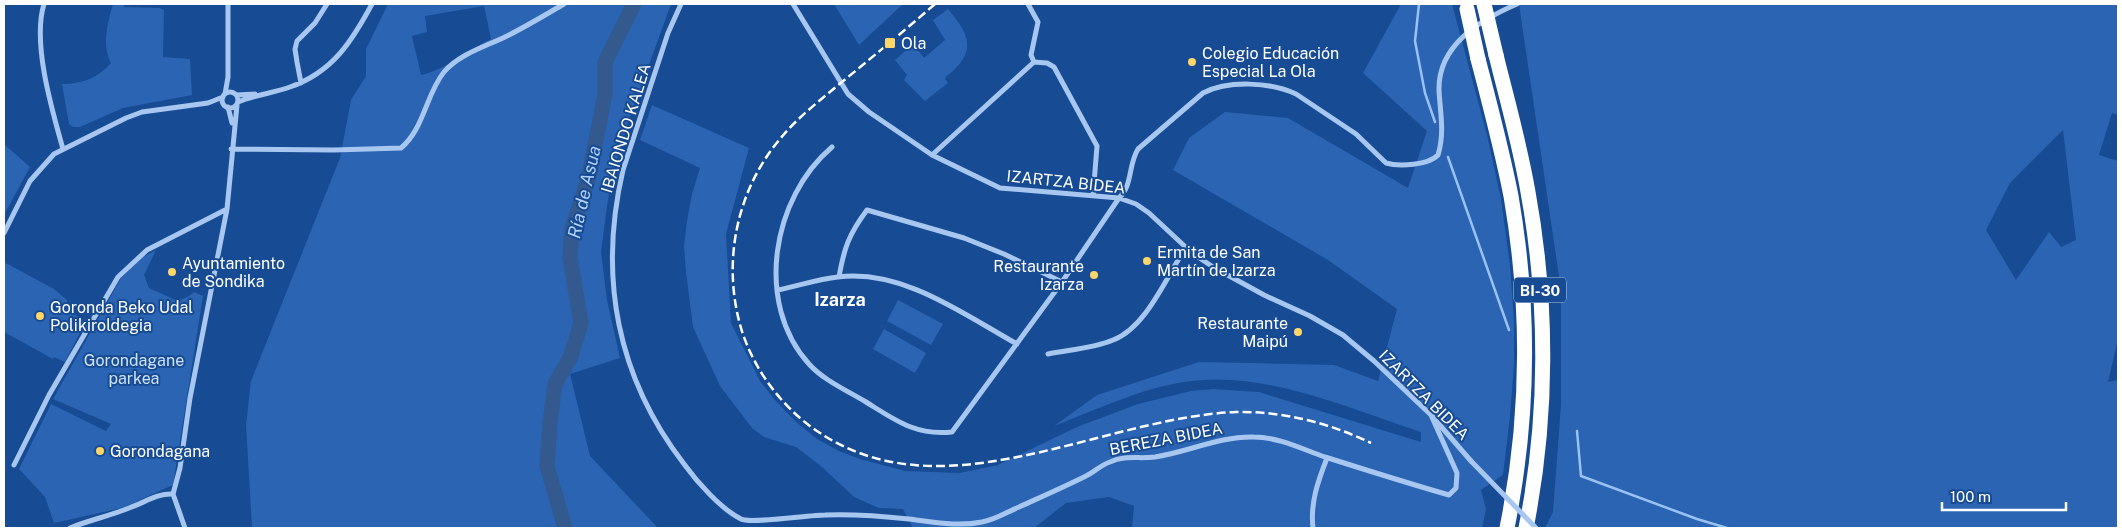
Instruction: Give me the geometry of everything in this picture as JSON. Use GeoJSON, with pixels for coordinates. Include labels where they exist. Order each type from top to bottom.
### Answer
{"type":"FeatureCollection","features":[{"type":"Feature","properties":{"kind":"highway","name":"BI-30"},"geometry":{"type":"LineString","coordinates":[[1466,4],[1511,196],[1519,251],[1524,311],[1523,410],[1518,461],[1507,528]]}},
{"type":"Feature","properties":{"kind":"highway","name":"BI-30"},"geometry":{"type":"LineString","coordinates":[[1484,4],[1517,138],[1528,193],[1542,310],[1541,411],[1536,463],[1526,528]]}},
{"type":"Feature","properties":{"kind":"street"},"geometry":{"type":"LineString","coordinates":[[44,4],[40,29],[42,50],[46,78],[63,149]]}},
{"type":"Feature","properties":{"kind":"street"},"geometry":{"type":"LineString","coordinates":[[228,4],[228,77],[224,96],[233,126]]}},
{"type":"Feature","properties":{"kind":"street"},"geometry":{"type":"LineString","coordinates":[[301,83],[297,62],[297,41],[315,23],[327,4]]}},
{"type":"Feature","properties":{"kind":"street"},"geometry":{"type":"LineString","coordinates":[[208,103],[227,107],[258,94],[290,87],[316,75],[335,60],[353,39],[372,4]]}},
{"type":"Feature","properties":{"kind":"street"},"geometry":{"type":"LineString","coordinates":[[231,149],[334,150],[401,148],[407,143],[416,128],[440,78],[456,61],[526,26],[564,4]]}},
{"type":"Feature","properties":{"kind":"street","name":"IBAIONDO KALEA"},"geometry":{"type":"LineString","coordinates":[[680,4],[668,33],[637,126],[618,191],[612,245],[614,294],[627,358],[640,392],[657,426],[696,479],[731,512],[744,521]]}},
{"type":"Feature","properties":{"kind":"street","name":"IZARTZA BIDEA"},"geometry":{"type":"LineString","coordinates":[[794,4],[848,94],[869,112],[932,155],[1000,188],[1119,198],[1136,204],[1149,213],[1192,253],[1242,284],[1310,316],[1343,336],[1374,361],[1431,415],[1471,461],[1536,528]]}},
{"type":"Feature","properties":{"kind":"street"},"geometry":{"type":"LineString","coordinates":[[1028,4],[1038,22],[1031,55],[1034,62]]}},
{"type":"Feature","properties":{"kind":"street"},"geometry":{"type":"LineString","coordinates":[[832,147],[820,157],[797,187],[782,226],[776,260],[778,306],[789,335],[810,365],[825,377],[900,424],[922,432],[936,434],[952,432],[1062,282],[1119,198],[1127,190],[1132,161],[1138,149],[1203,92],[1225,85],[1248,84],[1276,88],[1296,94],[1356,134],[1386,163],[1393,165],[1435,158],[1440,147],[1443,124],[1440,79],[1449,51],[1459,38],[1499,12],[1516,4]]}},
{"type":"Feature","properties":{"kind":"street"},"geometry":{"type":"LineString","coordinates":[[932,155],[1034,62],[1048,63],[1054,67],[1097,146],[1093,196]]}},
{"type":"Feature","properties":{"kind":"street"},"geometry":{"type":"LineString","coordinates":[[184,528],[173,494],[180,468],[190,398],[227,208],[233,126],[237,103],[228,77]]}},
{"type":"Feature","properties":{"kind":"street"},"geometry":{"type":"LineString","coordinates":[[4,233],[30,181],[49,158],[63,149],[110,124],[142,112],[208,103],[235,93],[258,94]]}},
{"type":"Feature","properties":{"kind":"street"},"geometry":{"type":"LineString","coordinates":[[14,465],[49,395],[118,276],[147,250],[227,208]]}},
{"type":"Feature","properties":{"kind":"street"},"geometry":{"type":"LineString","coordinates":[[839,277],[843,254],[852,229],[867,210],[964,238],[1004,254],[1062,282]]}},
{"type":"Feature","properties":{"kind":"street"},"geometry":{"type":"LineString","coordinates":[[1048,354],[1111,341],[1126,335],[1146,313],[1186,247]]}},
{"type":"Feature","properties":{"kind":"street"},"geometry":{"type":"LineString","coordinates":[[778,290],[839,277],[870,278],[899,282],[1017,344]]}},
{"type":"Feature","properties":{"kind":"street","name":"BEREZA BIDEA"},"geometry":{"type":"LineString","coordinates":[[744,521],[834,514],[894,517],[962,525],[986,521],[1060,488],[1119,458],[1151,458],[1231,439],[1255,437],[1275,439],[1327,458],[1449,495],[1456,488],[1456,473],[1431,415]]}},
{"type":"Feature","properties":{"kind":"street"},"geometry":{"type":"LineString","coordinates":[[1313,528],[1311,511],[1317,484],[1327,458]]}},
{"type":"Feature","properties":{"kind":"street"},"geometry":{"type":"LineString","coordinates":[[73,528],[164,494],[173,494]]}},
{"type":"Feature","properties":{"kind":"green space"},"geometry":{"type":"Polygon","coordinates":[[[113,4],[124,4],[124,7],[159,8],[164,10],[163,57],[190,59],[192,95],[123,108],[80,127],[73,127],[69,124],[62,84],[76,83],[89,79],[101,73],[111,63],[106,49],[106,41],[113,4]]]}},
{"type":"Feature","properties":{"kind":"green space"},"geometry":{"type":"Polygon","coordinates":[[[388,4],[671,4],[630,117],[612,175],[607,206],[601,252],[607,300],[620,358],[570,374],[590,456],[658,528],[252,528],[246,425],[251,381],[340,158],[351,100],[366,76],[366,49],[388,4]],[[484,6],[425,16],[427,32],[412,36],[421,75],[440,69],[491,39],[484,6]]]}},
{"type":"Feature","properties":{"kind":"green space"},"geometry":{"type":"Polygon","coordinates":[[[834,4],[903,4],[859,45],[834,4]]]}},
{"type":"Feature","properties":{"kind":"green space"},"geometry":{"type":"Polygon","coordinates":[[[1401,4],[1452,4],[1487,135],[1501,199],[1510,266],[1514,321],[1514,365],[1503,475],[1481,490],[1486,509],[1482,528],[1132,528],[1134,506],[1109,497],[1066,503],[1034,528],[910,528],[912,526],[903,509],[879,508],[854,497],[822,467],[796,447],[764,437],[752,428],[720,386],[693,327],[686,272],[684,246],[687,221],[692,194],[700,168],[640,140],[652,105],[749,148],[726,234],[731,323],[760,381],[775,400],[795,421],[817,439],[839,451],[860,459],[905,471],[959,473],[998,465],[1077,427],[1138,404],[1191,391],[1213,389],[1259,392],[1421,442],[1421,432],[1334,402],[1274,386],[1214,379],[1167,385],[1118,401],[1054,426],[1097,395],[1199,362],[1334,365],[1378,381],[1397,309],[1328,260],[1173,170],[1189,138],[1225,112],[1288,118],[1408,188],[1427,131],[1363,73],[1401,4]]]}},
{"type":"Feature","properties":{"kind":"green space"},"geometry":{"type":"Polygon","coordinates":[[[1519,4],[2118,4],[2118,115],[2112,113],[2099,155],[2118,161],[2118,339],[2108,382],[2118,380],[2118,528],[1545,528],[1553,512],[1561,404],[1561,290],[1519,4]],[[2063,130],[2010,183],[1986,230],[2016,280],[2049,232],[2061,247],[2076,240],[2063,130]]]}},
{"type":"Feature","properties":{"kind":"green space"},"geometry":{"type":"Polygon","coordinates":[[[948,9],[958,21],[965,34],[967,48],[961,62],[946,76],[945,79],[948,83],[925,101],[904,80],[907,75],[895,60],[913,44],[924,58],[945,40],[933,20],[948,9]]]}},
{"type":"Feature","properties":{"kind":"green space"},"geometry":{"type":"Polygon","coordinates":[[[4,144],[30,167],[4,215],[4,144]]]}},
{"type":"Feature","properties":{"kind":"green space","name":"Gorondagane parkea"},"geometry":{"type":"Polygon","coordinates":[[[156,250],[144,275],[149,288],[178,301],[194,292],[203,296],[173,485],[122,508],[54,523],[45,497],[19,469],[51,404],[106,431],[111,424],[53,399],[121,278],[143,257],[156,250]]]}},
{"type":"Feature","properties":{"kind":"green space","name":"Goronda Beko Udal Polikiroldegia"},"geometry":{"type":"Polygon","coordinates":[[[4,262],[54,289],[67,300],[68,311],[86,321],[65,362],[54,357],[53,359],[4,332],[4,262]]]}},
{"type":"Feature","properties":{"kind":"green space"},"geometry":{"type":"Polygon","coordinates":[[[898,300],[943,324],[931,345],[887,321],[898,300]]]}},
{"type":"Feature","properties":{"kind":"green space"},"geometry":{"type":"Polygon","coordinates":[[[884,329],[926,353],[915,373],[873,349],[884,329]]]}},
{"type":"Feature","properties":{"kind":"waterway","name":"Ría de Asua"},"geometry":{"type":"LineString","coordinates":[[565,528],[547,466],[555,384],[571,356],[581,323],[570,258],[572,228],[588,180],[605,94],[605,62],[634,4]]}},
{"type":"Feature","properties":{"kind":"waterway"},"geometry":{"type":"LineString","coordinates":[[1419,4],[1415,41],[1425,93],[1435,122]]}},
{"type":"Feature","properties":{"kind":"waterway"},"geometry":{"type":"LineString","coordinates":[[1448,157],[1509,330]]}},
{"type":"Feature","properties":{"kind":"waterway"},"geometry":{"type":"LineString","coordinates":[[1577,431],[1581,476],[1697,519],[1727,528]]}},
{"type":"Feature","properties":{"kind":"railway"},"geometry":{"type":"LineString","coordinates":[[935,4],[814,105],[793,125],[765,159],[743,205],[733,253],[735,303],[741,328],[758,368],[775,392],[795,414],[806,423],[855,451],[907,464],[961,465],[1016,457],[1182,418],[1236,412],[1288,416],[1322,424],[1371,443]]}},
{"type":"Feature","properties":{"kind":"place","name":"Ola"},"geometry":{"type":"Point","coordinates":[890,43]}},
{"type":"Feature","properties":{"kind":"place","name":"Colegio Educación Especial La Ola"},"geometry":{"type":"Point","coordinates":[1192,62]}},
{"type":"Feature","properties":{"kind":"place","name":"Ermita de San Martín de Izarza"},"geometry":{"type":"Point","coordinates":[1147,261]}},
{"type":"Feature","properties":{"kind":"place","name":"Ayuntamiento de Sondika"},"geometry":{"type":"Point","coordinates":[172,272]}},
{"type":"Feature","properties":{"kind":"place","name":"Restaurante Izarza"},"geometry":{"type":"Point","coordinates":[1094,275]}},
{"type":"Feature","properties":{"kind":"place","name":"Goronda Beko Udal Polikiroldegia"},"geometry":{"type":"Point","coordinates":[40,316]}},
{"type":"Feature","properties":{"kind":"place","name":"Restaurante Maipú"},"geometry":{"type":"Point","coordinates":[1298,332]}},
{"type":"Feature","properties":{"kind":"place","name":"Gorondagana"},"geometry":{"type":"Point","coordinates":[100,451]}},
{"type":"Feature","properties":{"kind":"district","name":"Izarza"},"geometry":{"type":"Point","coordinates":[840,299]}}]}
